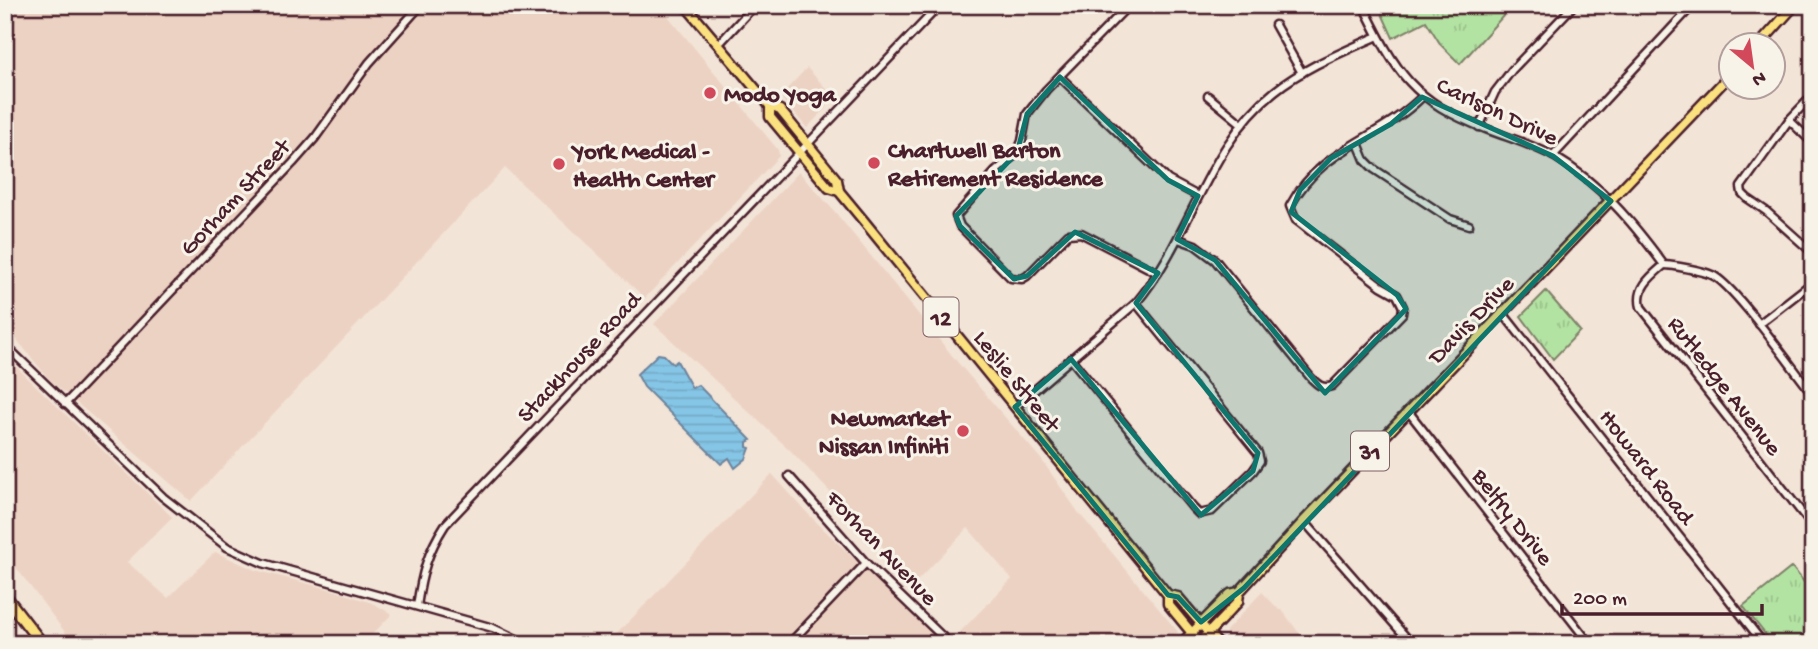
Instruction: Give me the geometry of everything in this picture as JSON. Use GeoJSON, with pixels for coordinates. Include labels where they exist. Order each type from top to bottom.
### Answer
{"type":"FeatureCollection","features":[{"type":"Feature","properties":{"kind":"highway"},"geometry":{"type":"LineString","coordinates":[[5,596],[42,644]]}},
{"type":"Feature","properties":{"kind":"main road","name":"Leslie Street"},"geometry":{"type":"LineString","coordinates":[[685,5],[770,106],[780,110],[837,180],[839,191],[1168,595],[1168,604],[1199,643]]}},
{"type":"Feature","properties":{"kind":"main road"},"geometry":{"type":"LineString","coordinates":[[1771,32],[1796,5]]}},
{"type":"Feature","properties":{"kind":"main road","name":"Davis Drive"},"geometry":{"type":"LineString","coordinates":[[1181,644],[1230,594],[1239,592],[1502,312],[1716,91]]}},
{"type":"Feature","properties":{"kind":"main road","name":"Leslie Street"},"geometry":{"type":"LineString","coordinates":[[770,106],[770,117],[829,188],[839,191]]}},
{"type":"Feature","properties":{"kind":"main road","name":"Davis Drive"},"geometry":{"type":"LineString","coordinates":[[1199,643],[1238,602],[1239,592]]}},
{"type":"Feature","properties":{"kind":"main road","name":"Leslie Street"},"geometry":{"type":"LineString","coordinates":[[1168,595],[1178,597],[1218,644]]}},
{"type":"Feature","properties":{"kind":"street","name":"Gorham Street"},"geometry":{"type":"LineString","coordinates":[[65,404],[293,163],[315,138],[369,63],[421,5]]}},
{"type":"Feature","properties":{"kind":"street"},"geometry":{"type":"LineString","coordinates":[[718,45],[755,5]]}},
{"type":"Feature","properties":{"kind":"street","name":"Stackhouse Road"},"geometry":{"type":"LineString","coordinates":[[417,606],[422,573],[430,548],[445,525],[940,5]]}},
{"type":"Feature","properties":{"kind":"street"},"geometry":{"type":"LineString","coordinates":[[1129,5],[1046,90],[1027,114],[1017,153],[995,172],[956,216],[957,221],[1005,275],[1014,279],[1027,276],[1068,234],[1075,232],[1158,273]]}},
{"type":"Feature","properties":{"kind":"street","name":"Carlson Drive"},"geometry":{"type":"LineString","coordinates":[[1363,5],[1392,63],[1422,97],[1479,127],[1553,156],[1583,175],[1629,219],[1664,265]]}},
{"type":"Feature","properties":{"kind":"street"},"geometry":{"type":"LineString","coordinates":[[1479,127],[1495,92],[1512,69],[1574,5]]}},
{"type":"Feature","properties":{"kind":"street"},"geometry":{"type":"LineString","coordinates":[[1553,156],[1693,5]]}},
{"type":"Feature","properties":{"kind":"street"},"geometry":{"type":"LineString","coordinates":[[1275,25],[1302,73]]}},
{"type":"Feature","properties":{"kind":"street"},"geometry":{"type":"LineString","coordinates":[[1015,407],[1136,303],[1158,273],[1216,162],[1242,124],[1276,90],[1302,73],[1378,36]]}},
{"type":"Feature","properties":{"kind":"street"},"geometry":{"type":"LineString","coordinates":[[1060,77],[1168,180],[1198,196]]}},
{"type":"Feature","properties":{"kind":"street"},"geometry":{"type":"LineString","coordinates":[[1813,95],[1789,120],[1741,187],[1747,198],[1766,211],[1813,253]]}},
{"type":"Feature","properties":{"kind":"street"},"geometry":{"type":"LineString","coordinates":[[1208,96],[1242,124]]}},
{"type":"Feature","properties":{"kind":"street"},"geometry":{"type":"LineString","coordinates":[[1178,239],[1195,246],[1214,260],[1311,378],[1319,386],[1332,386],[1402,314],[1403,307],[1397,295],[1381,286],[1296,220],[1290,206],[1314,172],[1331,158],[1391,124],[1422,97]]}},
{"type":"Feature","properties":{"kind":"street"},"geometry":{"type":"LineString","coordinates":[[1789,120],[1813,143]]}},
{"type":"Feature","properties":{"kind":"street"},"geometry":{"type":"LineString","coordinates":[[1358,143],[1365,160],[1374,169],[1450,219],[1469,225]]}},
{"type":"Feature","properties":{"kind":"street"},"geometry":{"type":"LineString","coordinates":[[1664,265],[1712,275],[1726,285],[1813,394]]}},
{"type":"Feature","properties":{"kind":"street","name":"Rutledge Avenue"},"geometry":{"type":"LineString","coordinates":[[1664,265],[1640,290],[1641,307],[1813,527]]}},
{"type":"Feature","properties":{"kind":"street"},"geometry":{"type":"LineString","coordinates":[[1759,324],[1813,282]]}},
{"type":"Feature","properties":{"kind":"street"},"geometry":{"type":"LineString","coordinates":[[1071,359],[1193,508],[1199,514],[1212,511],[1254,471],[1259,461],[1258,453],[1136,303]]}},
{"type":"Feature","properties":{"kind":"street","name":"Howard Road"},"geometry":{"type":"LineString","coordinates":[[1502,312],[1764,644]]}},
{"type":"Feature","properties":{"kind":"street"},"geometry":{"type":"LineString","coordinates":[[5,345],[163,497],[226,547],[263,563],[493,628],[527,644]]}},
{"type":"Feature","properties":{"kind":"street","name":"Belfry Drive"},"geometry":{"type":"LineString","coordinates":[[1408,411],[1590,644]]}},
{"type":"Feature","properties":{"kind":"street","name":"Forhan Avenue"},"geometry":{"type":"LineString","coordinates":[[789,476],[866,562],[950,644]]}},
{"type":"Feature","properties":{"kind":"street"},"geometry":{"type":"LineString","coordinates":[[1304,521],[1412,644]]}},
{"type":"Feature","properties":{"kind":"street"},"geometry":{"type":"LineString","coordinates":[[789,644],[866,562]]}},
{"type":"Feature","properties":{"kind":"highlighted area"},"geometry":{"type":"Polygon","coordinates":[[[1060,77],[1168,180],[1198,196],[1177,239],[1215,260],[1325,393],[1406,309],[1397,295],[1291,212],[1300,190],[1331,158],[1391,124],[1422,97],[1553,156],[1611,201],[1244,588],[1201,622],[1178,597],[1168,595],[1015,407],[1071,359],[1201,515],[1253,471],[1258,453],[1136,303],[1158,273],[1075,232],[1027,276],[1014,279],[960,226],[956,216],[1017,153],[1027,114],[1060,77]]]}},
{"type":"Feature","properties":{"kind":"shaded area"},"geometry":{"type":"Polygon","coordinates":[[[5,5],[659,5],[778,150],[779,156],[645,298],[505,168],[191,501],[49,379],[5,325],[5,5]]]}},
{"type":"Feature","properties":{"kind":"shaded area"},"geometry":{"type":"Polygon","coordinates":[[[807,68],[835,98],[807,128],[780,96],[807,68]]]}},
{"type":"Feature","properties":{"kind":"shaded area"},"geometry":{"type":"Polygon","coordinates":[[[799,172],[1041,459],[1078,512],[1178,632],[1166,644],[968,644],[958,634],[1012,579],[968,528],[916,582],[790,450],[654,324],[799,172]]]}},
{"type":"Feature","properties":{"kind":"shaded area"},"geometry":{"type":"Polygon","coordinates":[[[5,356],[172,517],[127,562],[168,598],[215,552],[255,570],[372,603],[392,614],[363,644],[74,644],[5,553],[5,356]]]}},
{"type":"Feature","properties":{"kind":"shaded area"},"geometry":{"type":"Polygon","coordinates":[[[772,474],[811,517],[942,644],[607,644],[772,474]]]}},
{"type":"Feature","properties":{"kind":"shaded area"},"geometry":{"type":"Polygon","coordinates":[[[1262,592],[1282,610],[1307,644],[1231,644],[1226,637],[1226,631],[1262,592]]]}},
{"type":"Feature","properties":{"kind":"green space"},"geometry":{"type":"Polygon","coordinates":[[[1378,5],[1513,5],[1460,64],[1441,45],[1426,21],[1393,38],[1378,5]]]}},
{"type":"Feature","properties":{"kind":"green space"},"geometry":{"type":"Polygon","coordinates":[[[1546,291],[1580,331],[1553,359],[1521,316],[1546,291]]]}},
{"type":"Feature","properties":{"kind":"green space"},"geometry":{"type":"Polygon","coordinates":[[[1792,567],[1813,593],[1813,644],[1773,644],[1743,606],[1792,567]]]}},
{"type":"Feature","properties":{"kind":"water"},"geometry":{"type":"Polygon","coordinates":[[[658,354],[664,355],[673,364],[677,361],[692,388],[698,385],[751,440],[747,442],[747,447],[750,448],[746,459],[735,468],[729,458],[721,464],[644,387],[637,374],[658,354]]]}},
{"type":"Feature","properties":{"kind":"place","name":"Modo Yoga"},"geometry":{"type":"Point","coordinates":[710,93]}},
{"type":"Feature","properties":{"kind":"place","name":"Chartwell Barton Retirement Residence"},"geometry":{"type":"Point","coordinates":[874,163]}},
{"type":"Feature","properties":{"kind":"place","name":"York Medical - Health Center"},"geometry":{"type":"Point","coordinates":[559,164]}},
{"type":"Feature","properties":{"kind":"place","name":"Newmarket Nissan Infiniti"},"geometry":{"type":"Point","coordinates":[963,431]}}]}
